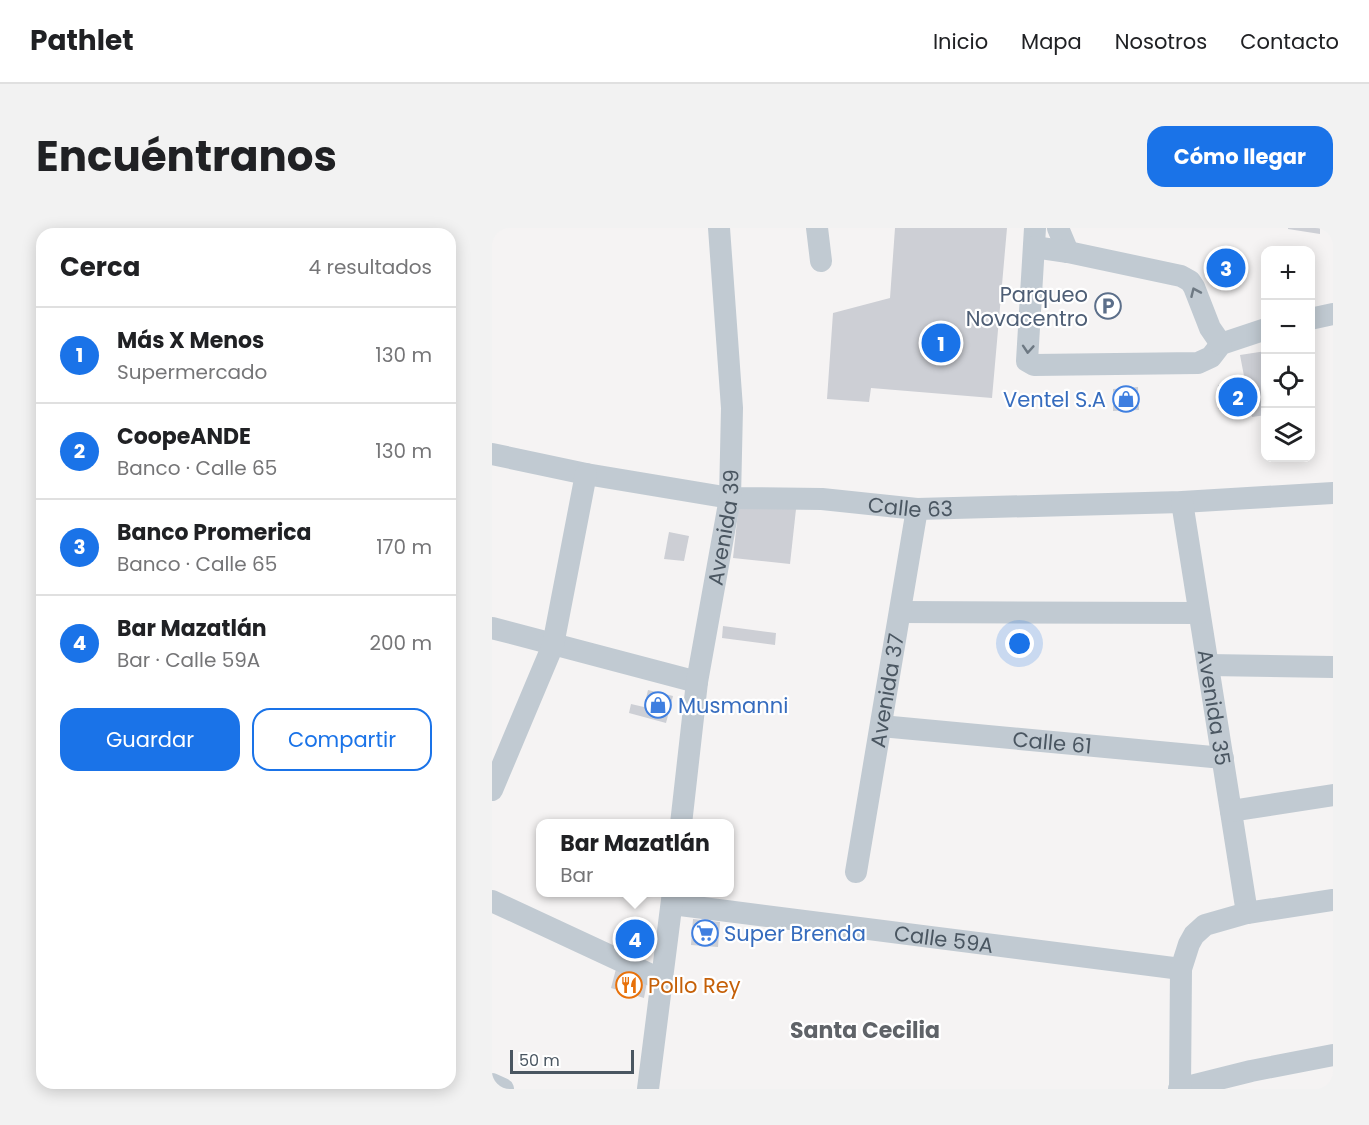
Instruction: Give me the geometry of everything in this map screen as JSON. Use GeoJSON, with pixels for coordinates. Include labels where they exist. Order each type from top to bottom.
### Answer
{"type":"FeatureCollection","features":[{"type":"Feature","properties":{"kind":"street","name":"Avenida 39"},"geometry":{"type":"LineString","coordinates":[[682,819],[697,682],[730,498],[732,408],[719,228]]}},
{"type":"Feature","properties":{"kind":"street"},"geometry":{"type":"LineString","coordinates":[[817,228],[821,261]]}},
{"type":"Feature","properties":{"kind":"street"},"geometry":{"type":"LineString","coordinates":[[1058,228],[1068,252]]}},
{"type":"Feature","properties":{"kind":"street"},"geometry":{"type":"LineString","coordinates":[[1221,344],[1210,328],[1190,281],[1181,276],[1068,252],[1034,237],[1027,361],[1034,365],[1189,364],[1211,357],[1221,344],[1261,330]]}},
{"type":"Feature","properties":{"kind":"street"},"geometry":{"type":"LineString","coordinates":[[1315,318],[1333,314]]}},
{"type":"Feature","properties":{"kind":"street","name":"Calle 63"},"geometry":{"type":"LineString","coordinates":[[492,454],[586,474],[730,498],[822,499],[916,509],[1182,502],[1333,493]]}},
{"type":"Feature","properties":{"kind":"street"},"geometry":{"type":"LineString","coordinates":[[492,790],[553,645],[586,474]]}},
{"type":"Feature","properties":{"kind":"street","name":"Avenida 35"},"geometry":{"type":"LineString","coordinates":[[1182,502],[1247,913]]}},
{"type":"Feature","properties":{"kind":"street","name":"Avenida 37"},"geometry":{"type":"LineString","coordinates":[[856,872],[916,509]]}},
{"type":"Feature","properties":{"kind":"street"},"geometry":{"type":"LineString","coordinates":[[900,612],[1199,614]]}},
{"type":"Feature","properties":{"kind":"street"},"geometry":{"type":"LineString","coordinates":[[492,628],[697,682]]}},
{"type":"Feature","properties":{"kind":"street"},"geometry":{"type":"LineString","coordinates":[[1208,665],[1333,667]]}},
{"type":"Feature","properties":{"kind":"street","name":"Calle 61"},"geometry":{"type":"LineString","coordinates":[[881,726],[1223,758]]}},
{"type":"Feature","properties":{"kind":"street"},"geometry":{"type":"LineString","coordinates":[[1231,811],[1333,795]]}},
{"type":"Feature","properties":{"kind":"street"},"geometry":{"type":"LineString","coordinates":[[648,1089],[673,898]]}},
{"type":"Feature","properties":{"kind":"street","name":"Calle 59A"},"geometry":{"type":"LineString","coordinates":[[673,898],[1181,969]]}},
{"type":"Feature","properties":{"kind":"street"},"geometry":{"type":"LineString","coordinates":[[1333,900],[1247,913],[1205,925],[1194,935],[1181,969],[1180,1089],[1253,1080],[1333,1056]]}},
{"type":"Feature","properties":{"kind":"street"},"geometry":{"type":"LineString","coordinates":[[492,901],[662,980]]}},
{"type":"Feature","properties":{"kind":"street"},"geometry":{"type":"LineString","coordinates":[[492,1084],[503,1089]]}},
{"type":"Feature","properties":{"kind":"building"},"geometry":{"type":"Polygon","coordinates":[[[895,228],[1007,228],[992,398],[871,388],[869,402],[827,399],[833,313],[890,298],[895,228]]]}},
{"type":"Feature","properties":{"kind":"building"},"geometry":{"type":"Polygon","coordinates":[[[1320,228],[1320,234],[1288,229],[1320,228]]]}},
{"type":"Feature","properties":{"kind":"building"},"geometry":{"type":"Polygon","coordinates":[[[1261,352],[1261,416],[1252,417],[1250,409],[1218,409],[1218,385],[1231,384],[1230,376],[1244,376],[1240,355],[1261,352]]]}},
{"type":"Feature","properties":{"kind":"building","name":"Ventel S.A"},"geometry":{"type":"Polygon","coordinates":[[[1138,387],[1139,410],[1113,411],[1113,389],[1138,387]]]}},
{"type":"Feature","properties":{"kind":"building"},"geometry":{"type":"Polygon","coordinates":[[[739,503],[796,509],[790,564],[733,558],[739,503]]]}},
{"type":"Feature","properties":{"kind":"building"},"geometry":{"type":"Polygon","coordinates":[[[669,532],[689,536],[684,561],[664,559],[669,532]]]}},
{"type":"Feature","properties":{"kind":"building"},"geometry":{"type":"Polygon","coordinates":[[[723,626],[776,633],[775,645],[722,638],[723,626]]]}},
{"type":"Feature","properties":{"kind":"building","name":"Musmanni"},"geometry":{"type":"Polygon","coordinates":[[[648,690],[673,696],[666,723],[629,713],[631,704],[644,707],[648,690]]]}},
{"type":"Feature","properties":{"kind":"building","name":"Super Brenda"},"geometry":{"type":"Polygon","coordinates":[[[693,919],[720,922],[718,947],[691,945],[693,919]]]}},
{"type":"Feature","properties":{"kind":"building"},"geometry":{"type":"Polygon","coordinates":[[[630,923],[652,933],[642,957],[619,946],[630,923]]]}},
{"type":"Feature","properties":{"kind":"building","name":"Pollo Rey"},"geometry":{"type":"Polygon","coordinates":[[[616,969],[647,982],[644,998],[611,988],[616,969]]]}},
{"type":"Feature","properties":{"kind":"place","name":"Banco Promerica"},"geometry":{"type":"Point","coordinates":[1226,268]}},
{"type":"Feature","properties":{"kind":"place","name":"Parqueo Novacentro"},"geometry":{"type":"Point","coordinates":[1108,306]}},
{"type":"Feature","properties":{"kind":"place","name":"Más X Menos"},"geometry":{"type":"Point","coordinates":[941,343]}},
{"type":"Feature","properties":{"kind":"place","name":"CoopeANDE"},"geometry":{"type":"Point","coordinates":[1238,397]}},
{"type":"Feature","properties":{"kind":"place","name":"Ventel S.A"},"geometry":{"type":"Point","coordinates":[1126,399]}},
{"type":"Feature","properties":{"kind":"place","name":"Musmanni"},"geometry":{"type":"Point","coordinates":[658,705]}},
{"type":"Feature","properties":{"kind":"place","name":"Super Brenda"},"geometry":{"type":"Point","coordinates":[705,933]}},
{"type":"Feature","properties":{"kind":"place","name":"Bar Mazatlán"},"geometry":{"type":"Point","coordinates":[635,939]}},
{"type":"Feature","properties":{"kind":"place","name":"Pollo Rey"},"geometry":{"type":"Point","coordinates":[629,985]}},
{"type":"Feature","properties":{"kind":"district","name":"Santa Cecilia"},"geometry":{"type":"Point","coordinates":[865,1030]}}]}
